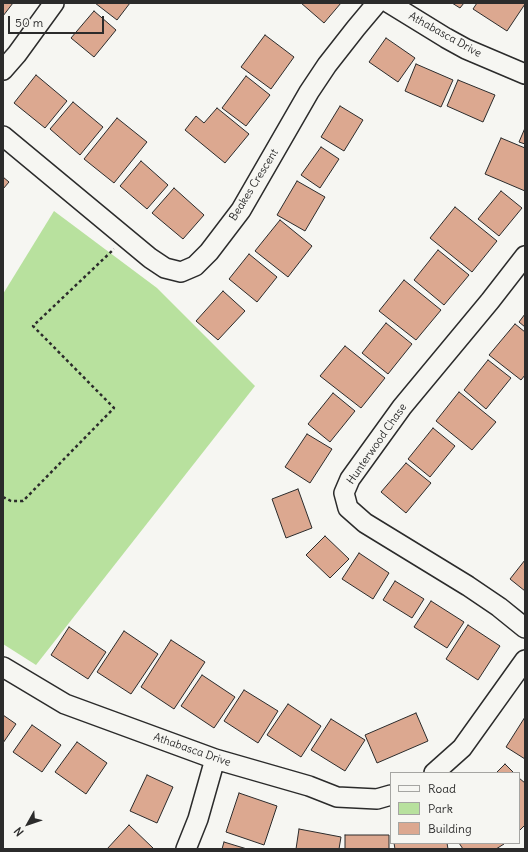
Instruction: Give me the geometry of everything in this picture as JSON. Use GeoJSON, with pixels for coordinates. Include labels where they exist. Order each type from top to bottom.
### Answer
{"type":"FeatureCollection","features":[{"type":"Feature","properties":{"kind":"street"},"geometry":{"type":"LineString","coordinates":[[3,70],[54,3]]}},
{"type":"Feature","properties":{"kind":"street","name":"Beakes Crescent"},"geometry":{"type":"LineString","coordinates":[[3,136],[150,258],[165,268],[181,272],[195,266],[209,252],[241,210],[327,65],[377,3]]}},
{"type":"Feature","properties":{"kind":"street","name":"Athabasca Drive"},"geometry":{"type":"LineString","coordinates":[[389,3],[466,49],[525,74]]}},
{"type":"Feature","properties":{"kind":"street","name":"Hunterwood Chase"},"geometry":{"type":"LineString","coordinates":[[525,256],[490,301],[402,407],[350,479],[344,493],[348,508],[366,523],[468,586],[499,607],[525,628]]}},
{"type":"Feature","properties":{"kind":"street"},"geometry":{"type":"LineString","coordinates":[[435,772],[462,748],[525,660]]}},
{"type":"Feature","properties":{"kind":"street","name":"Athabasca Drive"},"geometry":{"type":"LineString","coordinates":[[3,667],[65,704],[215,759],[309,786],[337,798],[377,799],[390,795]]}},
{"type":"Feature","properties":{"kind":"street"},"geometry":{"type":"LineString","coordinates":[[186,849],[198,819],[215,759]]}},
{"type":"Feature","properties":{"kind":"path"},"geometry":{"type":"LineString","coordinates":[[3,497],[11,501],[22,501],[114,408],[33,326],[114,249]]}},
{"type":"Feature","properties":{"kind":"green space"},"geometry":{"type":"Polygon","coordinates":[[[54,211],[157,288],[255,386],[36,665],[3,644],[3,294],[54,211]]]}},
{"type":"Feature","properties":{"kind":"building"},"geometry":{"type":"Polygon","coordinates":[[[3,3],[13,3],[3,16],[3,3]]]}},
{"type":"Feature","properties":{"kind":"building"},"geometry":{"type":"Polygon","coordinates":[[[95,3],[130,3],[117,20],[95,3]]]}},
{"type":"Feature","properties":{"kind":"building"},"geometry":{"type":"Polygon","coordinates":[[[301,3],[341,3],[324,23],[301,3]]]}},
{"type":"Feature","properties":{"kind":"building"},"geometry":{"type":"Polygon","coordinates":[[[452,3],[464,3],[460,8],[452,3]]]}},
{"type":"Feature","properties":{"kind":"building"},"geometry":{"type":"Polygon","coordinates":[[[477,3],[525,4],[507,31],[473,9],[477,3]]]}},
{"type":"Feature","properties":{"kind":"building"},"geometry":{"type":"Polygon","coordinates":[[[94,11],[116,30],[94,57],[71,38],[94,11]]]}},
{"type":"Feature","properties":{"kind":"building"},"geometry":{"type":"Polygon","coordinates":[[[265,35],[294,57],[271,89],[241,67],[265,35]]]}},
{"type":"Feature","properties":{"kind":"building"},"geometry":{"type":"Polygon","coordinates":[[[386,38],[415,58],[398,82],[369,62],[386,38]]]}},
{"type":"Feature","properties":{"kind":"building"},"geometry":{"type":"Polygon","coordinates":[[[416,64],[453,80],[441,107],[405,91],[416,64]]]}},
{"type":"Feature","properties":{"kind":"building"},"geometry":{"type":"Polygon","coordinates":[[[36,75],[67,101],[45,128],[14,103],[36,75]]]}},
{"type":"Feature","properties":{"kind":"building"},"geometry":{"type":"Polygon","coordinates":[[[246,76],[270,95],[246,126],[222,108],[246,76]]]}},
{"type":"Feature","properties":{"kind":"building"},"geometry":{"type":"Polygon","coordinates":[[[458,80],[495,95],[483,122],[447,106],[458,80]]]}},
{"type":"Feature","properties":{"kind":"building"},"geometry":{"type":"Polygon","coordinates":[[[73,102],[103,127],[80,155],[50,129],[73,102]]]}},
{"type":"Feature","properties":{"kind":"building"},"geometry":{"type":"Polygon","coordinates":[[[340,106],[363,120],[344,151],[321,137],[340,106]]]}},
{"type":"Feature","properties":{"kind":"building"},"geometry":{"type":"Polygon","coordinates":[[[217,108],[249,134],[225,163],[185,130],[196,116],[204,123],[217,108]]]}},
{"type":"Feature","properties":{"kind":"building"},"geometry":{"type":"Polygon","coordinates":[[[117,118],[147,142],[114,183],[84,159],[117,118]]]}},
{"type":"Feature","properties":{"kind":"building"},"geometry":{"type":"Polygon","coordinates":[[[525,128],[525,144],[519,142],[525,128]]]}},
{"type":"Feature","properties":{"kind":"building"},"geometry":{"type":"Polygon","coordinates":[[[501,138],[525,148],[525,191],[485,174],[501,138]]]}},
{"type":"Feature","properties":{"kind":"building"},"geometry":{"type":"Polygon","coordinates":[[[321,147],[339,159],[320,188],[301,175],[321,147]]]}},
{"type":"Feature","properties":{"kind":"building"},"geometry":{"type":"Polygon","coordinates":[[[141,161],[168,185],[147,209],[120,186],[141,161]]]}},
{"type":"Feature","properties":{"kind":"building"},"geometry":{"type":"Polygon","coordinates":[[[3,177],[9,182],[3,189],[3,177]]]}},
{"type":"Feature","properties":{"kind":"building"},"geometry":{"type":"Polygon","coordinates":[[[297,181],[325,197],[305,231],[277,215],[297,181]]]}},
{"type":"Feature","properties":{"kind":"building"},"geometry":{"type":"Polygon","coordinates":[[[174,188],[204,215],[183,239],[152,213],[174,188]]]}},
{"type":"Feature","properties":{"kind":"building"},"geometry":{"type":"Polygon","coordinates":[[[501,191],[522,208],[499,236],[478,219],[501,191]]]}},
{"type":"Feature","properties":{"kind":"building"},"geometry":{"type":"Polygon","coordinates":[[[455,207],[497,241],[472,272],[430,238],[455,207]]]}},
{"type":"Feature","properties":{"kind":"building"},"geometry":{"type":"Polygon","coordinates":[[[280,220],[312,246],[288,277],[255,251],[280,220]]]}},
{"type":"Feature","properties":{"kind":"building"},"geometry":{"type":"Polygon","coordinates":[[[438,250],[469,275],[444,305],[414,280],[438,250]]]}},
{"type":"Feature","properties":{"kind":"building"},"geometry":{"type":"Polygon","coordinates":[[[249,254],[277,277],[257,302],[229,279],[249,254]]]}},
{"type":"Feature","properties":{"kind":"building"},"geometry":{"type":"Polygon","coordinates":[[[404,280],[441,310],[416,340],[379,311],[404,280]]]}},
{"type":"Feature","properties":{"kind":"building"},"geometry":{"type":"Polygon","coordinates":[[[223,291],[245,311],[218,340],[196,321],[223,291]]]}},
{"type":"Feature","properties":{"kind":"building"},"geometry":{"type":"Polygon","coordinates":[[[525,314],[525,327],[519,322],[525,314]]]}},
{"type":"Feature","properties":{"kind":"building"},"geometry":{"type":"Polygon","coordinates":[[[386,323],[412,344],[388,374],[362,353],[386,323]]]}},
{"type":"Feature","properties":{"kind":"building"},"geometry":{"type":"Polygon","coordinates":[[[515,324],[525,332],[525,375],[521,380],[489,355],[515,324]]]}},
{"type":"Feature","properties":{"kind":"building"},"geometry":{"type":"Polygon","coordinates":[[[345,346],[385,378],[361,408],[320,376],[345,346]]]}},
{"type":"Feature","properties":{"kind":"building"},"geometry":{"type":"Polygon","coordinates":[[[488,360],[511,378],[486,409],[464,390],[488,360]]]}},
{"type":"Feature","properties":{"kind":"building"},"geometry":{"type":"Polygon","coordinates":[[[459,392],[496,422],[472,450],[436,421],[459,392]]]}},
{"type":"Feature","properties":{"kind":"building"},"geometry":{"type":"Polygon","coordinates":[[[333,393],[355,411],[330,442],[308,424],[333,393]]]}},
{"type":"Feature","properties":{"kind":"building"},"geometry":{"type":"Polygon","coordinates":[[[433,428],[455,446],[430,477],[408,459],[433,428]]]}},
{"type":"Feature","properties":{"kind":"building"},"geometry":{"type":"Polygon","coordinates":[[[307,434],[332,449],[310,483],[285,467],[307,434]]]}},
{"type":"Feature","properties":{"kind":"building"},"geometry":{"type":"Polygon","coordinates":[[[406,463],[431,483],[406,513],[381,492],[406,463]]]}},
{"type":"Feature","properties":{"kind":"building"},"geometry":{"type":"Polygon","coordinates":[[[298,489],[312,528],[286,538],[272,499],[298,489]]]}},
{"type":"Feature","properties":{"kind":"building"},"geometry":{"type":"Polygon","coordinates":[[[325,536],[349,559],[330,578],[306,555],[325,536]]]}},
{"type":"Feature","properties":{"kind":"building"},"geometry":{"type":"Polygon","coordinates":[[[359,553],[389,573],[373,599],[342,579],[359,553]]]}},
{"type":"Feature","properties":{"kind":"building"},"geometry":{"type":"Polygon","coordinates":[[[525,560],[525,591],[510,579],[525,560]]]}},
{"type":"Feature","properties":{"kind":"building"},"geometry":{"type":"Polygon","coordinates":[[[395,581],[424,599],[412,618],[383,600],[395,581]]]}},
{"type":"Feature","properties":{"kind":"building"},"geometry":{"type":"Polygon","coordinates":[[[431,601],[464,622],[447,648],[414,627],[431,601]]]}},
{"type":"Feature","properties":{"kind":"building"},"geometry":{"type":"Polygon","coordinates":[[[468,625],[500,646],[478,680],[446,659],[468,625]]]}},
{"type":"Feature","properties":{"kind":"building"},"geometry":{"type":"Polygon","coordinates":[[[69,627],[106,652],[88,679],[51,655],[69,627]]]}},
{"type":"Feature","properties":{"kind":"building"},"geometry":{"type":"Polygon","coordinates":[[[124,631],[158,654],[131,694],[97,672],[124,631]]]}},
{"type":"Feature","properties":{"kind":"building"},"geometry":{"type":"Polygon","coordinates":[[[171,640],[205,662],[174,709],[141,687],[171,640]]]}},
{"type":"Feature","properties":{"kind":"building"},"geometry":{"type":"Polygon","coordinates":[[[202,675],[235,697],[214,728],[181,706],[202,675]]]}},
{"type":"Feature","properties":{"kind":"building"},"geometry":{"type":"Polygon","coordinates":[[[244,690],[278,711],[258,743],[224,721],[244,690]]]}},
{"type":"Feature","properties":{"kind":"building"},"geometry":{"type":"Polygon","coordinates":[[[288,704],[321,726],[301,757],[267,735],[288,704]]]}},
{"type":"Feature","properties":{"kind":"building"},"geometry":{"type":"Polygon","coordinates":[[[416,713],[428,741],[377,763],[365,735],[416,713]]]}},
{"type":"Feature","properties":{"kind":"building"},"geometry":{"type":"Polygon","coordinates":[[[3,715],[16,724],[3,743],[3,715]]]}},
{"type":"Feature","properties":{"kind":"building"},"geometry":{"type":"Polygon","coordinates":[[[525,717],[525,759],[506,747],[525,717]]]}},
{"type":"Feature","properties":{"kind":"building"},"geometry":{"type":"Polygon","coordinates":[[[331,719],[365,740],[345,771],[311,750],[331,719]]]}},
{"type":"Feature","properties":{"kind":"building"},"geometry":{"type":"Polygon","coordinates":[[[32,725],[61,745],[42,772],[13,752],[32,725]]]}},
{"type":"Feature","properties":{"kind":"building"},"geometry":{"type":"Polygon","coordinates":[[[77,742],[107,763],[86,794],[55,772],[77,742]]]}},
{"type":"Feature","properties":{"kind":"building"},"geometry":{"type":"Polygon","coordinates":[[[505,764],[513,772],[497,772],[505,764]]]}},
{"type":"Feature","properties":{"kind":"building"},"geometry":{"type":"Polygon","coordinates":[[[147,775],[173,787],[157,823],[130,811],[147,775]]]}},
{"type":"Feature","properties":{"kind":"building"},"geometry":{"type":"Polygon","coordinates":[[[520,779],[525,783],[525,825],[520,830],[520,779]]]}},
{"type":"Feature","properties":{"kind":"building"},"geometry":{"type":"Polygon","coordinates":[[[239,793],[277,806],[264,845],[226,832],[239,793]]]}},
{"type":"Feature","properties":{"kind":"building"},"geometry":{"type":"Polygon","coordinates":[[[129,825],[153,848],[152,849],[107,849],[129,825]]]}},
{"type":"Feature","properties":{"kind":"building"},"geometry":{"type":"Polygon","coordinates":[[[299,829],[341,837],[339,849],[296,849],[299,829]]]}},
{"type":"Feature","properties":{"kind":"building"},"geometry":{"type":"Polygon","coordinates":[[[345,835],[389,835],[389,849],[345,849],[345,835]]]}},
{"type":"Feature","properties":{"kind":"building"},"geometry":{"type":"Polygon","coordinates":[[[224,842],[247,849],[222,849],[224,842]]]}},
{"type":"Feature","properties":{"kind":"building"},"geometry":{"type":"Polygon","coordinates":[[[394,844],[447,844],[448,849],[395,849],[394,844]]]}},
{"type":"Feature","properties":{"kind":"building"},"geometry":{"type":"Polygon","coordinates":[[[460,844],[504,844],[496,849],[463,849],[460,844]]]}}]}
